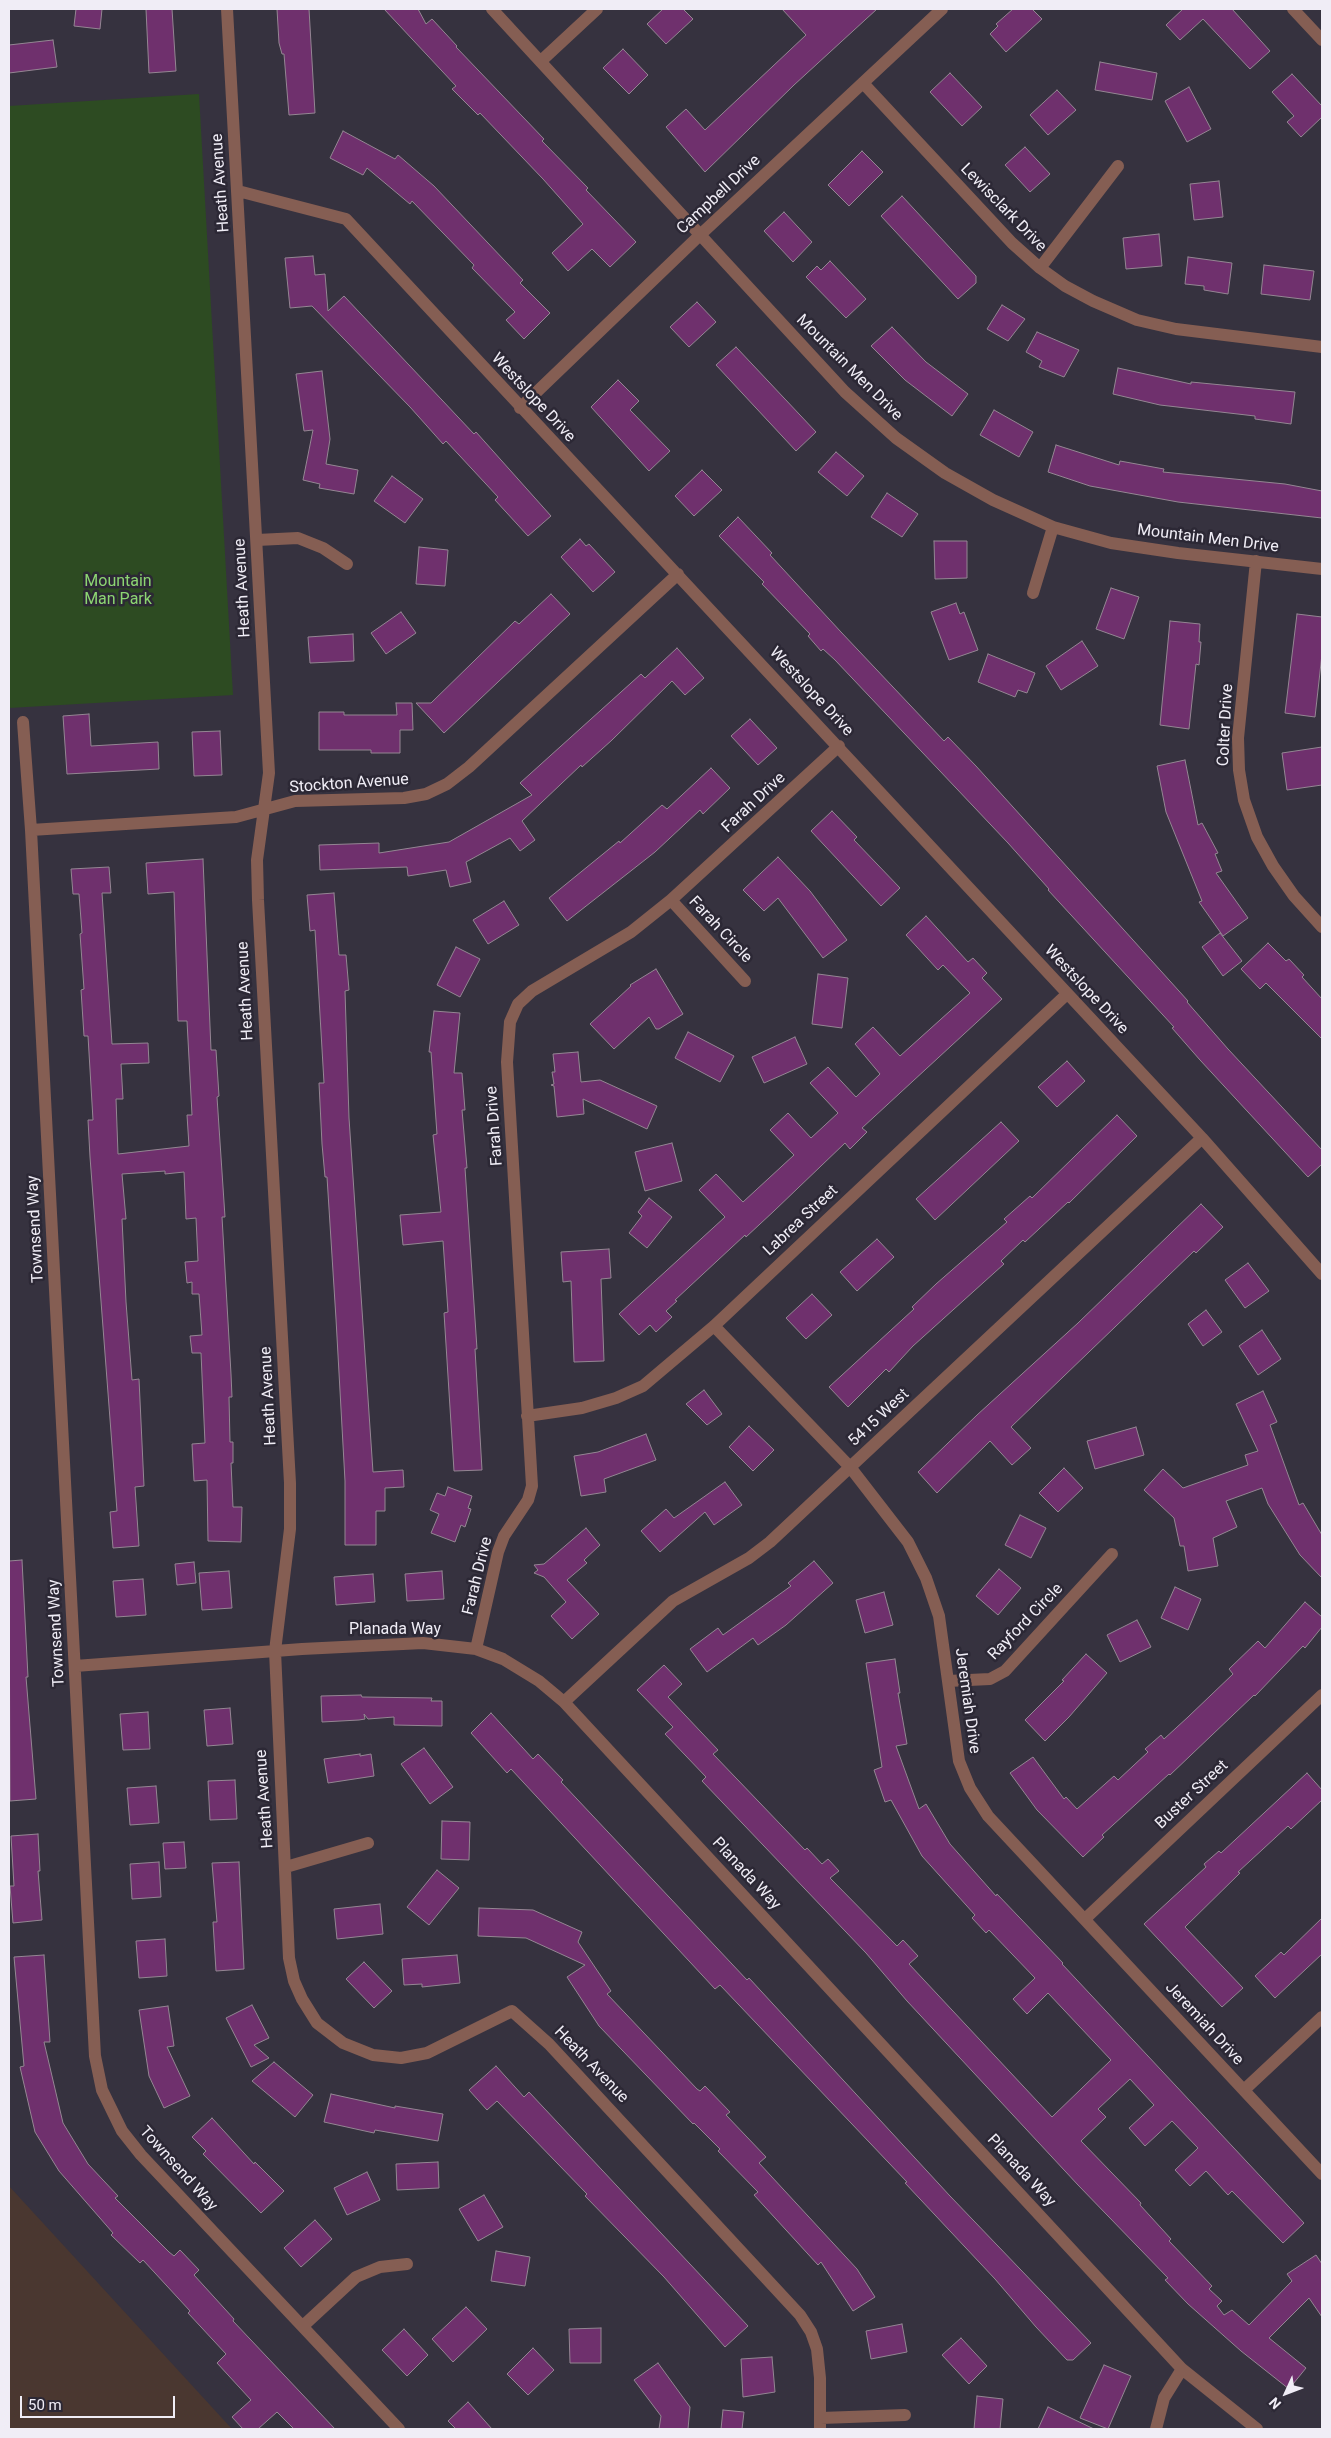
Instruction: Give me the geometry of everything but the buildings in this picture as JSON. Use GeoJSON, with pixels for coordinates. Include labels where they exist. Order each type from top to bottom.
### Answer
{"type":"FeatureCollection","features":[{"type":"Feature","properties":{"kind":"street","name":"Heath Avenue"},"geometry":{"type":"LineString","coordinates":[[227,9],[270,773],[257,860],[290,1483],[290,1529],[274,1651],[289,1958],[294,1981],[302,1999],[317,2023],[343,2043],[373,2056],[401,2058],[427,2053],[512,2011],[549,2044],[800,2315],[811,2332],[817,2350],[821,2423]]}},
{"type":"Feature","properties":{"kind":"street","name":"Mountain Men Drive"},"geometry":{"type":"LineString","coordinates":[[492,9],[845,392],[896,438],[945,473],[977,491],[1053,527],[1111,543],[1322,569]]}},
{"type":"Feature","properties":{"kind":"street"},"geometry":{"type":"LineString","coordinates":[[541,61],[597,9]]}},
{"type":"Feature","properties":{"kind":"street","name":"Campbell Drive"},"geometry":{"type":"LineString","coordinates":[[520,408],[700,235],[942,9]]}},
{"type":"Feature","properties":{"kind":"street"},"geometry":{"type":"LineString","coordinates":[[1293,9],[1322,40]]}},
{"type":"Feature","properties":{"kind":"street","name":"Lewisclark Drive"},"geometry":{"type":"LineString","coordinates":[[863,83],[1012,243],[1040,268],[1093,301],[1137,320],[1176,329],[1322,347]]}},
{"type":"Feature","properties":{"kind":"street"},"geometry":{"type":"LineString","coordinates":[[1040,268],[1118,166]]}},
{"type":"Feature","properties":{"kind":"street","name":"Westslope Drive"},"geometry":{"type":"LineString","coordinates":[[238,191],[346,220],[520,408],[839,746],[1202,1138],[1322,1274]]}},
{"type":"Feature","properties":{"kind":"street"},"geometry":{"type":"LineString","coordinates":[[1033,593],[1053,527]]}},
{"type":"Feature","properties":{"kind":"street"},"geometry":{"type":"LineString","coordinates":[[257,540],[298,538],[322,548],[347,564]]}},
{"type":"Feature","properties":{"kind":"street","name":"Colter Drive"},"geometry":{"type":"LineString","coordinates":[[1256,561],[1238,738],[1242,793],[1257,837],[1273,866],[1294,896],[1322,927]]}},
{"type":"Feature","properties":{"kind":"street","name":"Stockton Avenue"},"geometry":{"type":"LineString","coordinates":[[31,830],[236,817],[295,802],[404,798],[426,794],[447,784],[469,767],[678,574]]}},
{"type":"Feature","properties":{"kind":"street","name":"Townsend Way"},"geometry":{"type":"LineString","coordinates":[[23,722],[31,830],[95,2056],[102,2090],[122,2131],[141,2155],[399,2429]]}},
{"type":"Feature","properties":{"kind":"street","name":"Farah Drive"},"geometry":{"type":"LineString","coordinates":[[476,1649],[498,1552],[504,1536],[528,1500],[532,1486],[507,1062],[510,1022],[518,1004],[532,991],[631,932],[671,900],[839,746]]}},
{"type":"Feature","properties":{"kind":"street","name":"Farah Circle"},"geometry":{"type":"LineString","coordinates":[[671,900],[745,981]]}},
{"type":"Feature","properties":{"kind":"street","name":"Labrea Street"},"geometry":{"type":"LineString","coordinates":[[527,1416],[582,1408],[616,1398],[643,1386],[714,1326],[1067,994]]}},
{"type":"Feature","properties":{"kind":"street","name":"5415 West"},"geometry":{"type":"LineString","coordinates":[[564,1702],[673,1600],[749,1558],[850,1467],[1202,1138]]}},
{"type":"Feature","properties":{"kind":"street","name":"Jeremiah Drive"},"geometry":{"type":"LineString","coordinates":[[714,1326],[850,1467],[908,1542],[926,1578],[939,1616],[959,1762],[970,1788],[988,1816],[1322,2174]]}},
{"type":"Feature","properties":{"kind":"street","name":"Rayford Circle"},"geometry":{"type":"LineString","coordinates":[[948,1681],[990,1679],[1005,1671],[1112,1554]]}},
{"type":"Feature","properties":{"kind":"street","name":"Planada Way"},"geometry":{"type":"LineString","coordinates":[[75,1666],[274,1651],[422,1643],[476,1649],[504,1659],[539,1681],[564,1702],[1182,2369],[1257,2429]]}},
{"type":"Feature","properties":{"kind":"street","name":"Buster Street"},"geometry":{"type":"LineString","coordinates":[[1085,1919],[1322,1694]]}},
{"type":"Feature","properties":{"kind":"street"},"geometry":{"type":"LineString","coordinates":[[286,1867],[368,1843]]}},
{"type":"Feature","properties":{"kind":"street"},"geometry":{"type":"LineString","coordinates":[[1244,2090],[1322,2017]]}},
{"type":"Feature","properties":{"kind":"street"},"geometry":{"type":"LineString","coordinates":[[302,2326],[356,2277],[380,2267],[407,2264]]}},
{"type":"Feature","properties":{"kind":"street"},"geometry":{"type":"LineString","coordinates":[[1156,2429],[1164,2398],[1182,2369]]}},
{"type":"Feature","properties":{"kind":"street"},"geometry":{"type":"LineString","coordinates":[[821,2423],[905,2415]]}},
{"type":"Feature","properties":{"kind":"shaded area"},"geometry":{"type":"Polygon","coordinates":[[[9,2186],[232,2429],[9,2429],[9,2186]]]}},
{"type":"Feature","properties":{"kind":"green space","name":"Mountain Man Park"},"geometry":{"type":"Polygon","coordinates":[[[199,94],[233,695],[9,708],[9,106],[199,94]]]}}]}
